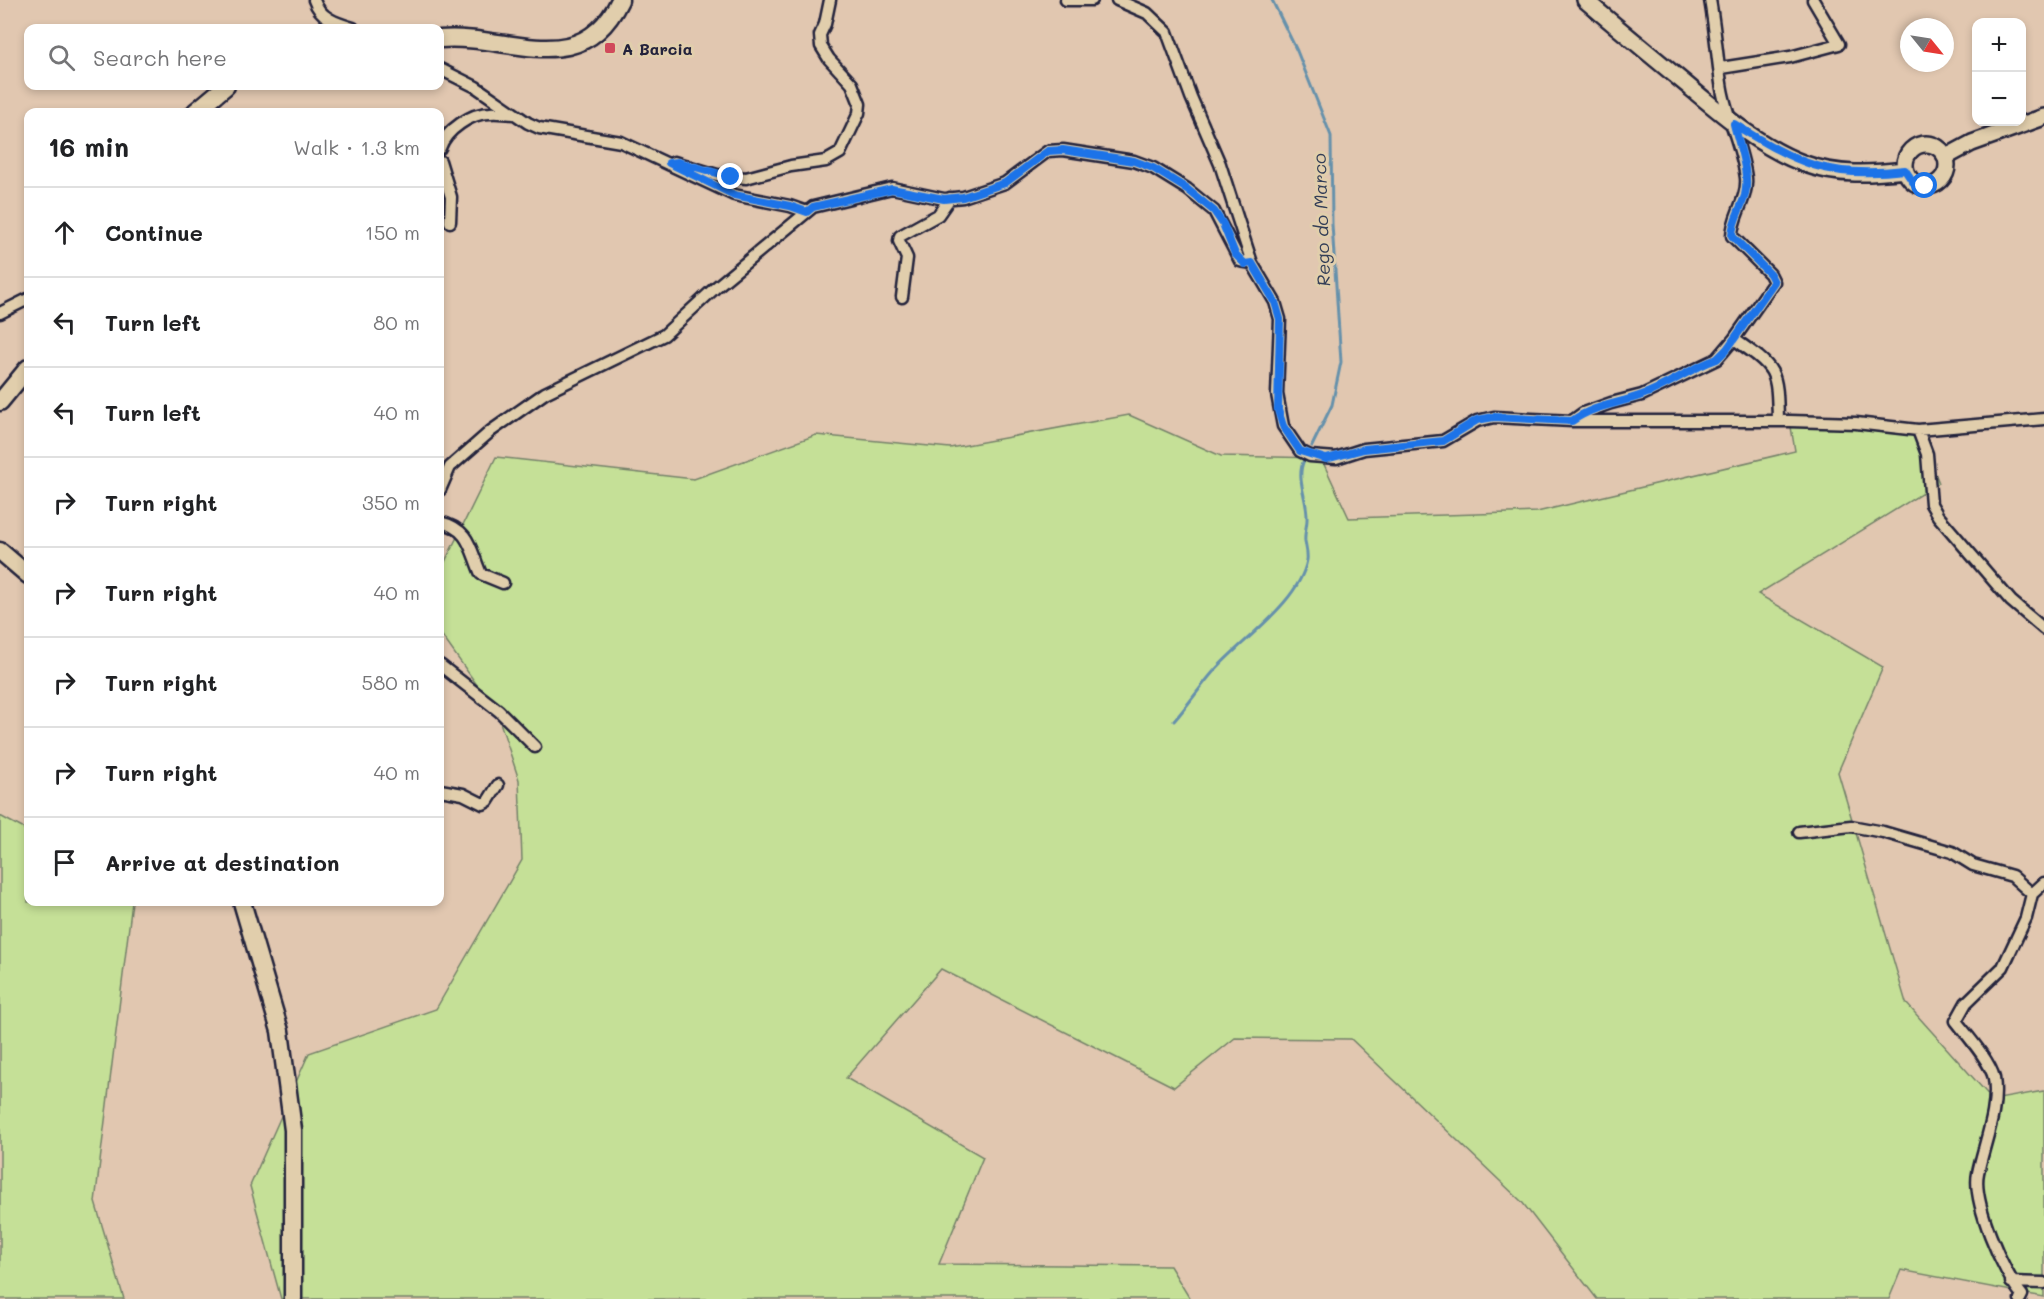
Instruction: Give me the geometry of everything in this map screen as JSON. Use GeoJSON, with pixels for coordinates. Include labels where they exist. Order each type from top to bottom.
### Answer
{"type":"FeatureCollection","features":[{"type":"Feature","properties":{"kind":"main road"},"geometry":{"type":"LineString","coordinates":[[444,39],[478,39],[558,50],[585,40],[597,32],[606,23],[620,0]]}},
{"type":"Feature","properties":{"kind":"main road"},"geometry":{"type":"LineString","coordinates":[[200,108],[221,90]]}},
{"type":"Feature","properties":{"kind":"main road"},"geometry":{"type":"LineString","coordinates":[[0,402],[24,373]]}},
{"type":"Feature","properties":{"kind":"main road"},"geometry":{"type":"LineString","coordinates":[[0,551],[24,572]]}},
{"type":"Feature","properties":{"kind":"main road"},"geometry":{"type":"LineString","coordinates":[[243,906],[280,1031],[294,1130],[293,1299]]}},
{"type":"Feature","properties":{"kind":"street"},"geometry":{"type":"LineString","coordinates":[[314,0],[317,8],[327,18],[343,24]]}},
{"type":"Feature","properties":{"kind":"street"},"geometry":{"type":"LineString","coordinates":[[669,163],[678,162],[717,175],[747,178],[791,166],[826,161],[840,153],[859,113],[860,104],[852,84],[829,59],[821,46],[820,35],[830,0]]}},
{"type":"Feature","properties":{"kind":"street"},"geometry":{"type":"LineString","coordinates":[[1066,0],[1092,0]]}},
{"type":"Feature","properties":{"kind":"street"},"geometry":{"type":"LineString","coordinates":[[1117,0],[1147,12],[1167,32],[1191,97],[1220,164],[1252,263],[1275,302],[1280,319],[1278,410],[1283,426],[1300,451],[1326,459],[1364,449],[1443,441],[1477,420],[1494,417],[1572,421],[1856,423],[1918,430],[2044,419]]}},
{"type":"Feature","properties":{"kind":"street"},"geometry":{"type":"LineString","coordinates":[[1572,421],[1583,413],[1642,395],[1717,359],[1774,282],[1770,274],[1732,236],[1732,227],[1745,194],[1746,179],[1734,124],[1721,84],[1710,0]]}},
{"type":"Feature","properties":{"kind":"street"},"geometry":{"type":"LineString","coordinates":[[1720,68],[1790,57],[1839,44],[1813,0]]}},
{"type":"Feature","properties":{"kind":"street"},"geometry":{"type":"LineString","coordinates":[[1588,1],[1734,124],[1784,155],[1806,164],[1866,174],[1905,170]]}},
{"type":"Feature","properties":{"kind":"street"},"geometry":{"type":"LineString","coordinates":[[444,71],[476,87],[514,114],[539,128],[621,142],[734,195],[790,206],[807,212]]}},
{"type":"Feature","properties":{"kind":"street"},"geometry":{"type":"LineString","coordinates":[[444,141],[448,134],[470,118],[491,112],[514,114]]}},
{"type":"Feature","properties":{"kind":"street"},"geometry":{"type":"LineString","coordinates":[[1946,157],[1972,143],[2044,117]]}},
{"type":"Feature","properties":{"kind":"street"},"geometry":{"type":"LineString","coordinates":[[1930,144],[1936,146],[1946,157],[1946,171],[1938,182],[1932,185],[1925,186],[1913,182],[1905,170],[1906,156],[1916,146],[1930,144]]}},
{"type":"Feature","properties":{"kind":"street"},"geometry":{"type":"LineString","coordinates":[[444,481],[450,467],[491,430],[545,393],[664,335],[715,288],[813,207],[892,189],[950,198],[1005,183],[1048,151],[1063,150],[1134,161],[1153,168],[1203,201],[1223,224],[1240,261],[1252,263]]}},
{"type":"Feature","properties":{"kind":"street"},"geometry":{"type":"LineString","coordinates":[[444,174],[451,197],[450,222]]}},
{"type":"Feature","properties":{"kind":"street"},"geometry":{"type":"LineString","coordinates":[[902,297],[907,258],[899,241],[900,236],[938,215],[950,198]]}},
{"type":"Feature","properties":{"kind":"street"},"geometry":{"type":"LineString","coordinates":[[0,313],[24,301]]}},
{"type":"Feature","properties":{"kind":"street"},"geometry":{"type":"LineString","coordinates":[[1734,339],[1767,362],[1772,369],[1776,378],[1778,421]]}},
{"type":"Feature","properties":{"kind":"street"},"geometry":{"type":"LineString","coordinates":[[1918,430],[1927,454],[1931,504],[1938,516],[2011,601],[2044,629]]}},
{"type":"Feature","properties":{"kind":"street"},"geometry":{"type":"LineString","coordinates":[[444,523],[466,535],[481,574],[503,583]]}},
{"type":"Feature","properties":{"kind":"street"},"geometry":{"type":"LineString","coordinates":[[444,668],[498,711],[535,747]]}},
{"type":"Feature","properties":{"kind":"street"},"geometry":{"type":"LineString","coordinates":[[444,791],[463,794],[483,804],[498,785]]}},
{"type":"Feature","properties":{"kind":"street"},"geometry":{"type":"LineString","coordinates":[[1799,832],[1851,826],[1883,832],[1952,852],[1973,865],[2012,876],[2032,894]]}},
{"type":"Feature","properties":{"kind":"street"},"geometry":{"type":"LineString","coordinates":[[2020,1299],[2022,1295],[2011,1282],[1986,1227],[1977,1176],[1993,1114],[1994,1077],[1975,1044],[1956,1022],[1966,1003],[2003,967],[2026,918],[2032,894],[2044,883]]}},
{"type":"Feature","properties":{"kind":"street"},"geometry":{"type":"LineString","coordinates":[[2011,1282],[2044,1283]]}},
{"type":"Feature","properties":{"kind":"green space"},"geometry":{"type":"Polygon","coordinates":[[[1129,415],[1221,456],[1321,458],[1349,518],[1537,512],[1795,451],[1790,421],[1918,430],[1939,483],[1758,594],[1883,667],[1838,772],[1906,1003],[1993,1100],[2044,1091],[2044,1297],[1901,1270],[1889,1299],[1597,1299],[1522,1202],[1351,1039],[1235,1038],[1174,1087],[941,969],[846,1078],[983,1157],[939,1264],[1170,1266],[1190,1299],[281,1299],[250,1186],[309,1053],[436,1009],[522,860],[519,780],[497,713],[444,639],[444,564],[496,457],[694,479],[816,435],[950,448],[1129,415]]]}},
{"type":"Feature","properties":{"kind":"green space"},"geometry":{"type":"Polygon","coordinates":[[[0,816],[24,829],[24,906],[132,906],[95,1202],[124,1299],[0,1299],[0,816]]]}},
{"type":"Feature","properties":{"kind":"waterway","name":"Rego do Marco"},"geometry":{"type":"LineString","coordinates":[[1272,0],[1297,51],[1331,136],[1332,224],[1341,362],[1332,405],[1312,446]]}},
{"type":"Feature","properties":{"kind":"waterway","name":"Rego do Marco"},"geometry":{"type":"LineString","coordinates":[[1174,721],[1214,671],[1281,606],[1302,576],[1307,558],[1305,538],[1307,512],[1301,482],[1304,460]]}},
{"type":"Feature","properties":{"kind":"place","name":"A Barcia"},"geometry":{"type":"Point","coordinates":[610,48]}},
{"type":"Feature","properties":{"kind":"route"},"geometry":{"type":"LineString","coordinates":[[731,177],[717,175],[678,162],[669,163],[717,189],[807,212],[813,207],[892,189],[944,199],[963,197],[1005,183],[1048,151],[1063,150],[1119,158],[1153,168],[1187,189],[1214,211],[1223,224],[1240,261],[1245,264],[1252,263],[1275,302],[1280,319],[1277,394],[1278,410],[1283,426],[1300,451],[1310,456],[1326,459],[1364,449],[1413,442],[1443,441],[1477,420],[1494,417],[1572,421],[1583,413],[1642,395],[1700,365],[1717,359],[1727,349],[1772,288],[1774,282],[1770,274],[1732,236],[1732,227],[1745,194],[1746,179],[1734,124],[1784,155],[1806,164],[1832,171],[1866,174],[1905,170],[1913,182],[1925,186]]}}]}
